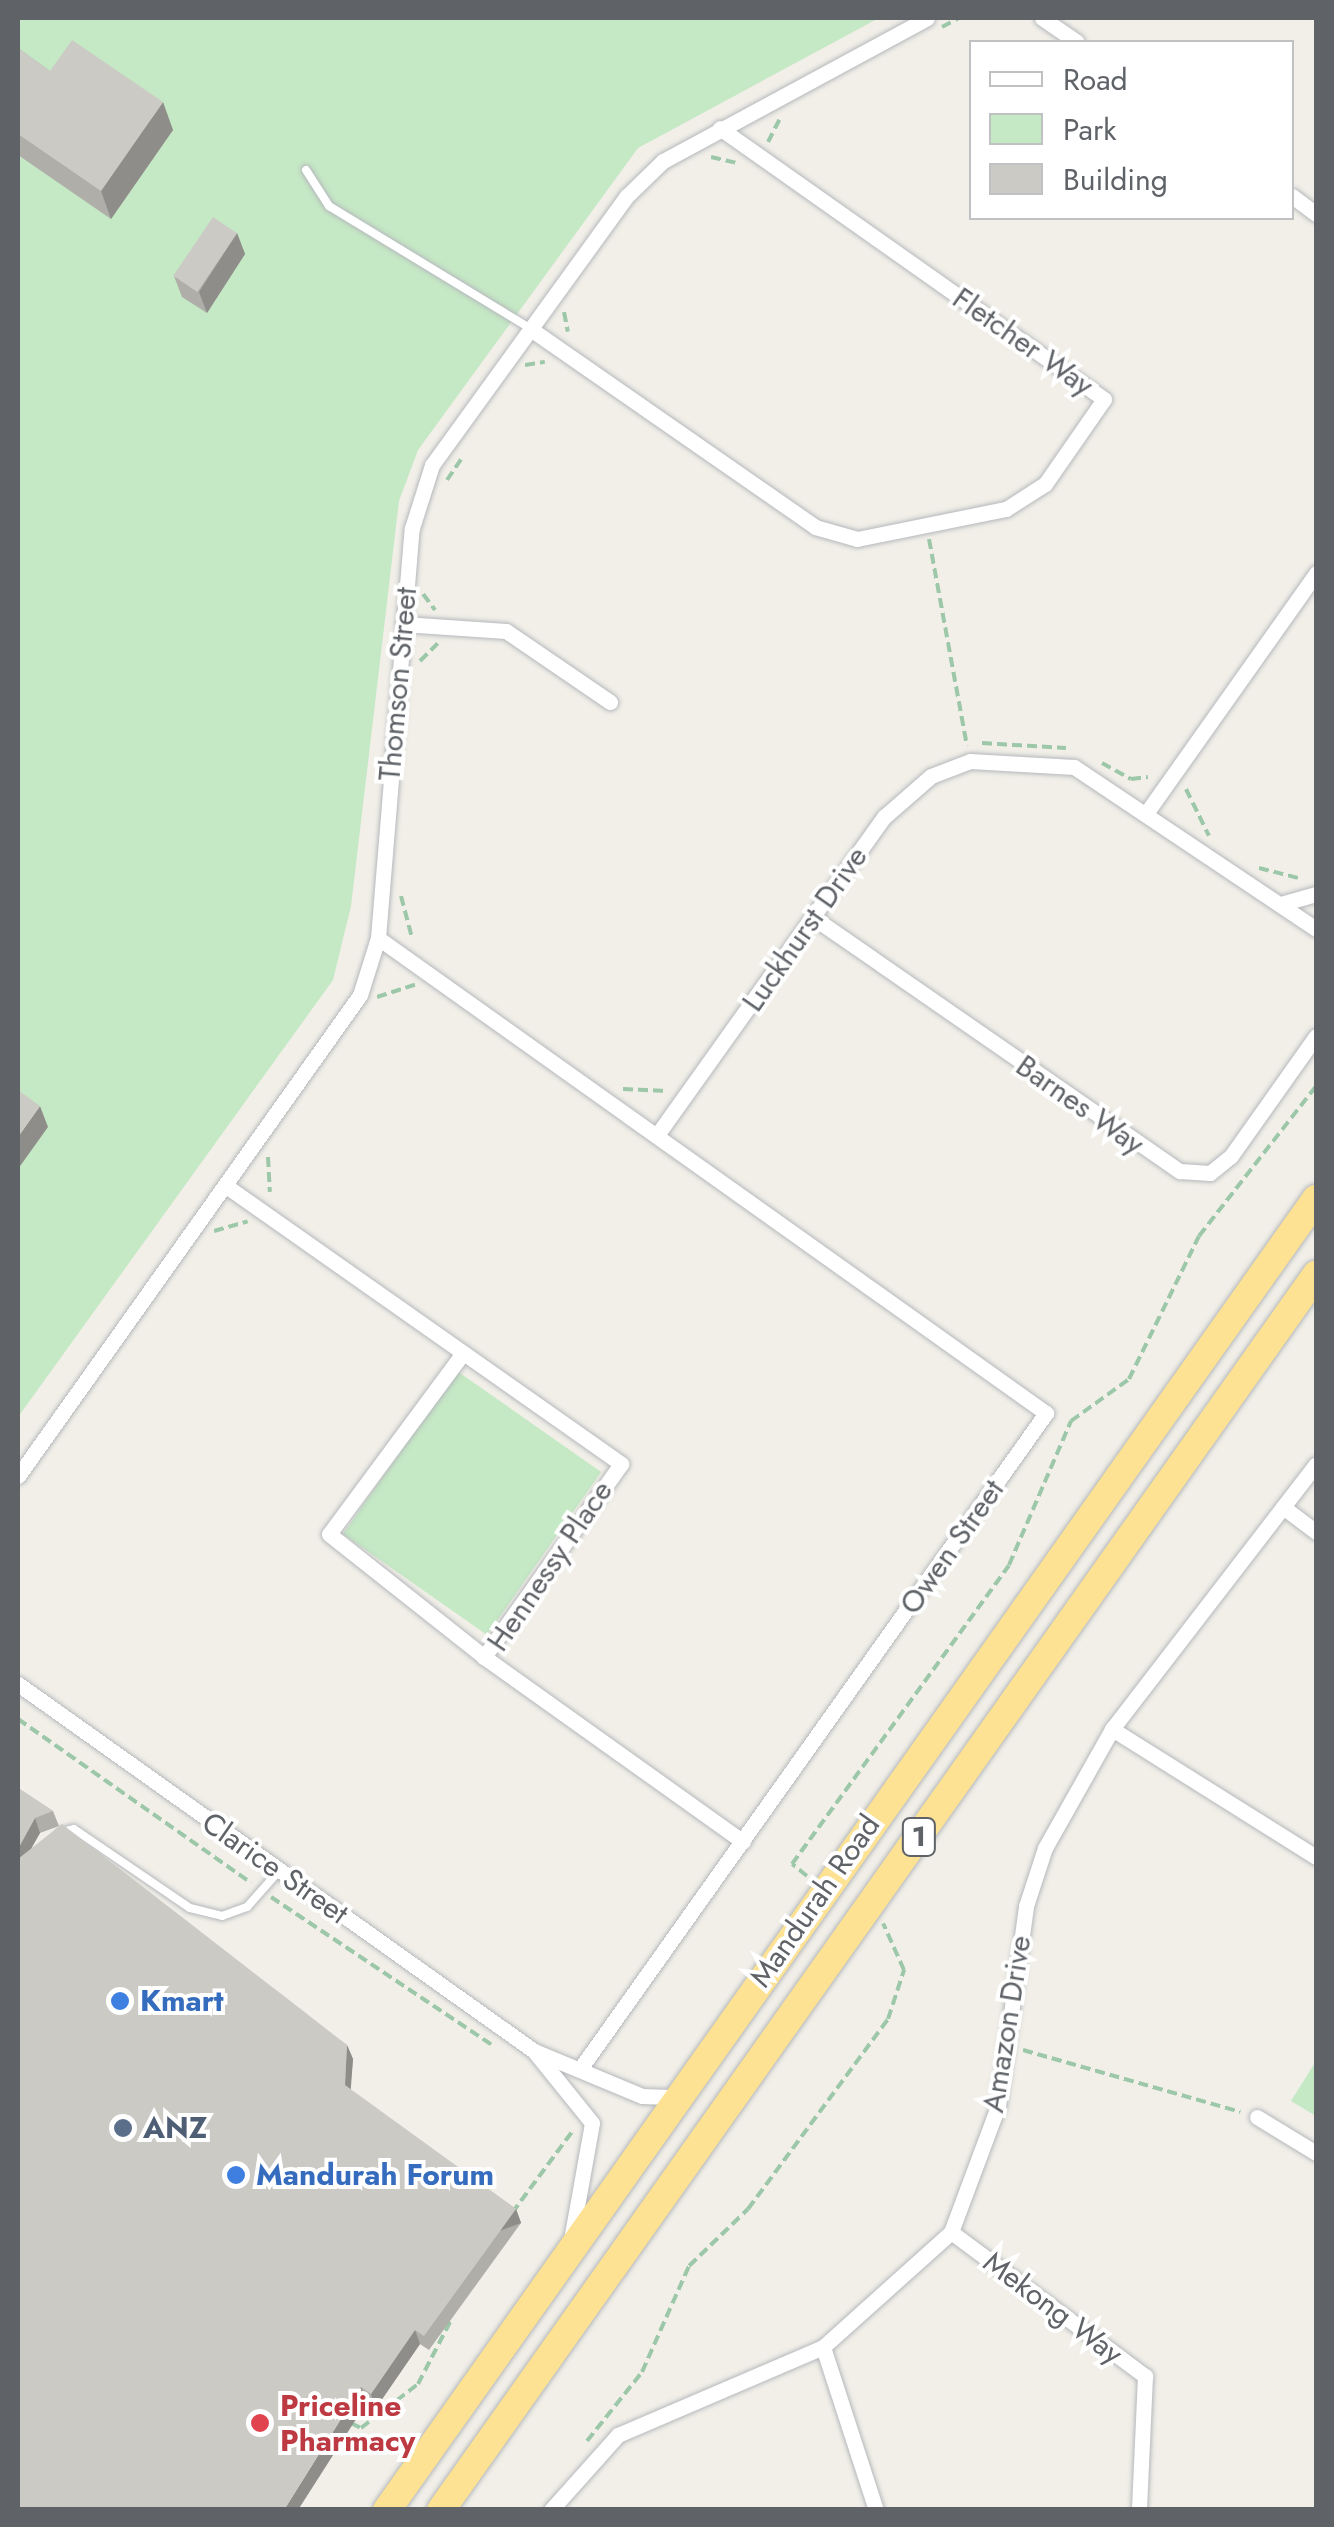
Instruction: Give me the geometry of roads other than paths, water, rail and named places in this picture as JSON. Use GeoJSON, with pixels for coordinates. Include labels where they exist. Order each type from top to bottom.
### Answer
{"type":"FeatureCollection","features":[{"type":"Feature","properties":{"kind":"highway","name":"Mandurah Road"},"geometry":{"type":"LineString","coordinates":[[387,2510],[1316,1199]]}},
{"type":"Feature","properties":{"kind":"highway","name":"Mandurah Road"},"geometry":{"type":"LineString","coordinates":[[440,2510],[1316,1275]]}},
{"type":"Feature","properties":{"kind":"street","name":"Thomson Street"},"geometry":{"type":"LineString","coordinates":[[18,1476],[360,996],[378,938],[412,528],[432,465],[627,196],[720,128],[927,18]]}},
{"type":"Feature","properties":{"kind":"street"},"geometry":{"type":"LineString","coordinates":[[1042,18],[1074,40]]}},
{"type":"Feature","properties":{"kind":"street","name":"Fletcher Way"},"geometry":{"type":"LineString","coordinates":[[532,330],[815,526],[857,540],[1006,509],[1045,484],[1104,399],[720,128]]}},
{"type":"Feature","properties":{"kind":"street"},"geometry":{"type":"LineString","coordinates":[[1294,198],[1316,214]]}},
{"type":"Feature","properties":{"kind":"street"},"geometry":{"type":"LineString","coordinates":[[1147,812],[1316,573]]}},
{"type":"Feature","properties":{"kind":"street"},"geometry":{"type":"LineString","coordinates":[[403,624],[506,631],[610,702]]}},
{"type":"Feature","properties":{"kind":"street","name":"Luckhurst Drive"},"geometry":{"type":"LineString","coordinates":[[657,1135],[906,793],[965,752],[1074,767],[1147,812],[1316,929]]}},
{"type":"Feature","properties":{"kind":"street"},"geometry":{"type":"LineString","coordinates":[[1281,904],[1316,894]]}},
{"type":"Feature","properties":{"kind":"street","name":"Barnes Way"},"geometry":{"type":"LineString","coordinates":[[814,918],[1180,1171],[1210,1173],[1231,1156],[1316,1036]]}},
{"type":"Feature","properties":{"kind":"street"},"geometry":{"type":"LineString","coordinates":[[378,938],[657,1135]]}},
{"type":"Feature","properties":{"kind":"street","name":"Owen Street"},"geometry":{"type":"LineString","coordinates":[[580,2070],[1046,1413],[657,1135]]}},
{"type":"Feature","properties":{"kind":"street","name":"Hennessy Place"},"geometry":{"type":"LineString","coordinates":[[226,1186],[621,1464],[484,1657],[743,1842]]}},
{"type":"Feature","properties":{"kind":"street"},"geometry":{"type":"LineString","coordinates":[[463,1353],[330,1534],[484,1657]]}},
{"type":"Feature","properties":{"kind":"street","name":"Amazon Drive"},"geometry":{"type":"LineString","coordinates":[[551,2510],[618,2436],[823,2347],[952,2232],[998,2106],[1030,1891],[1112,1729],[1316,1464]]}},
{"type":"Feature","properties":{"kind":"street"},"geometry":{"type":"LineString","coordinates":[[1284,1507],[1316,1532]]}},
{"type":"Feature","properties":{"kind":"street","name":"Clarice Street"},"geometry":{"type":"LineString","coordinates":[[18,1684],[534,2051],[642,2096],[677,2096]]}},
{"type":"Feature","properties":{"kind":"street"},"geometry":{"type":"LineString","coordinates":[[1112,1729],[1316,1857]]}},
{"type":"Feature","properties":{"kind":"street","name":"Clarice Street"},"geometry":{"type":"LineString","coordinates":[[534,2051],[592,2123],[570,2249]]}},
{"type":"Feature","properties":{"kind":"street"},"geometry":{"type":"LineString","coordinates":[[1258,2117],[1316,2153]]}},
{"type":"Feature","properties":{"kind":"street","name":"Mekong Way"},"geometry":{"type":"LineString","coordinates":[[952,2232],[1144,2376],[1139,2510]]}},
{"type":"Feature","properties":{"kind":"street"},"geometry":{"type":"LineString","coordinates":[[823,2347],[876,2510]]}},
{"type":"Feature","properties":{"kind":"lane"},"geometry":{"type":"LineString","coordinates":[[306,170],[308,187],[329,206],[532,330]]}},
{"type":"Feature","properties":{"kind":"lane"},"geometry":{"type":"LineString","coordinates":[[46,1837],[74,1829],[206,1912],[248,1908],[279,1871]]}},
{"type":"Feature","properties":{"kind":"place","name":"Kmart"},"geometry":{"type":"Point","coordinates":[120,2001]}},
{"type":"Feature","properties":{"kind":"place","name":"ANZ"},"geometry":{"type":"Point","coordinates":[123,2128]}},
{"type":"Feature","properties":{"kind":"place","name":"Mandurah Forum"},"geometry":{"type":"Point","coordinates":[236,2175]}},
{"type":"Feature","properties":{"kind":"place","name":"Priceline Pharmacy"},"geometry":{"type":"Point","coordinates":[260,2423]}}]}
